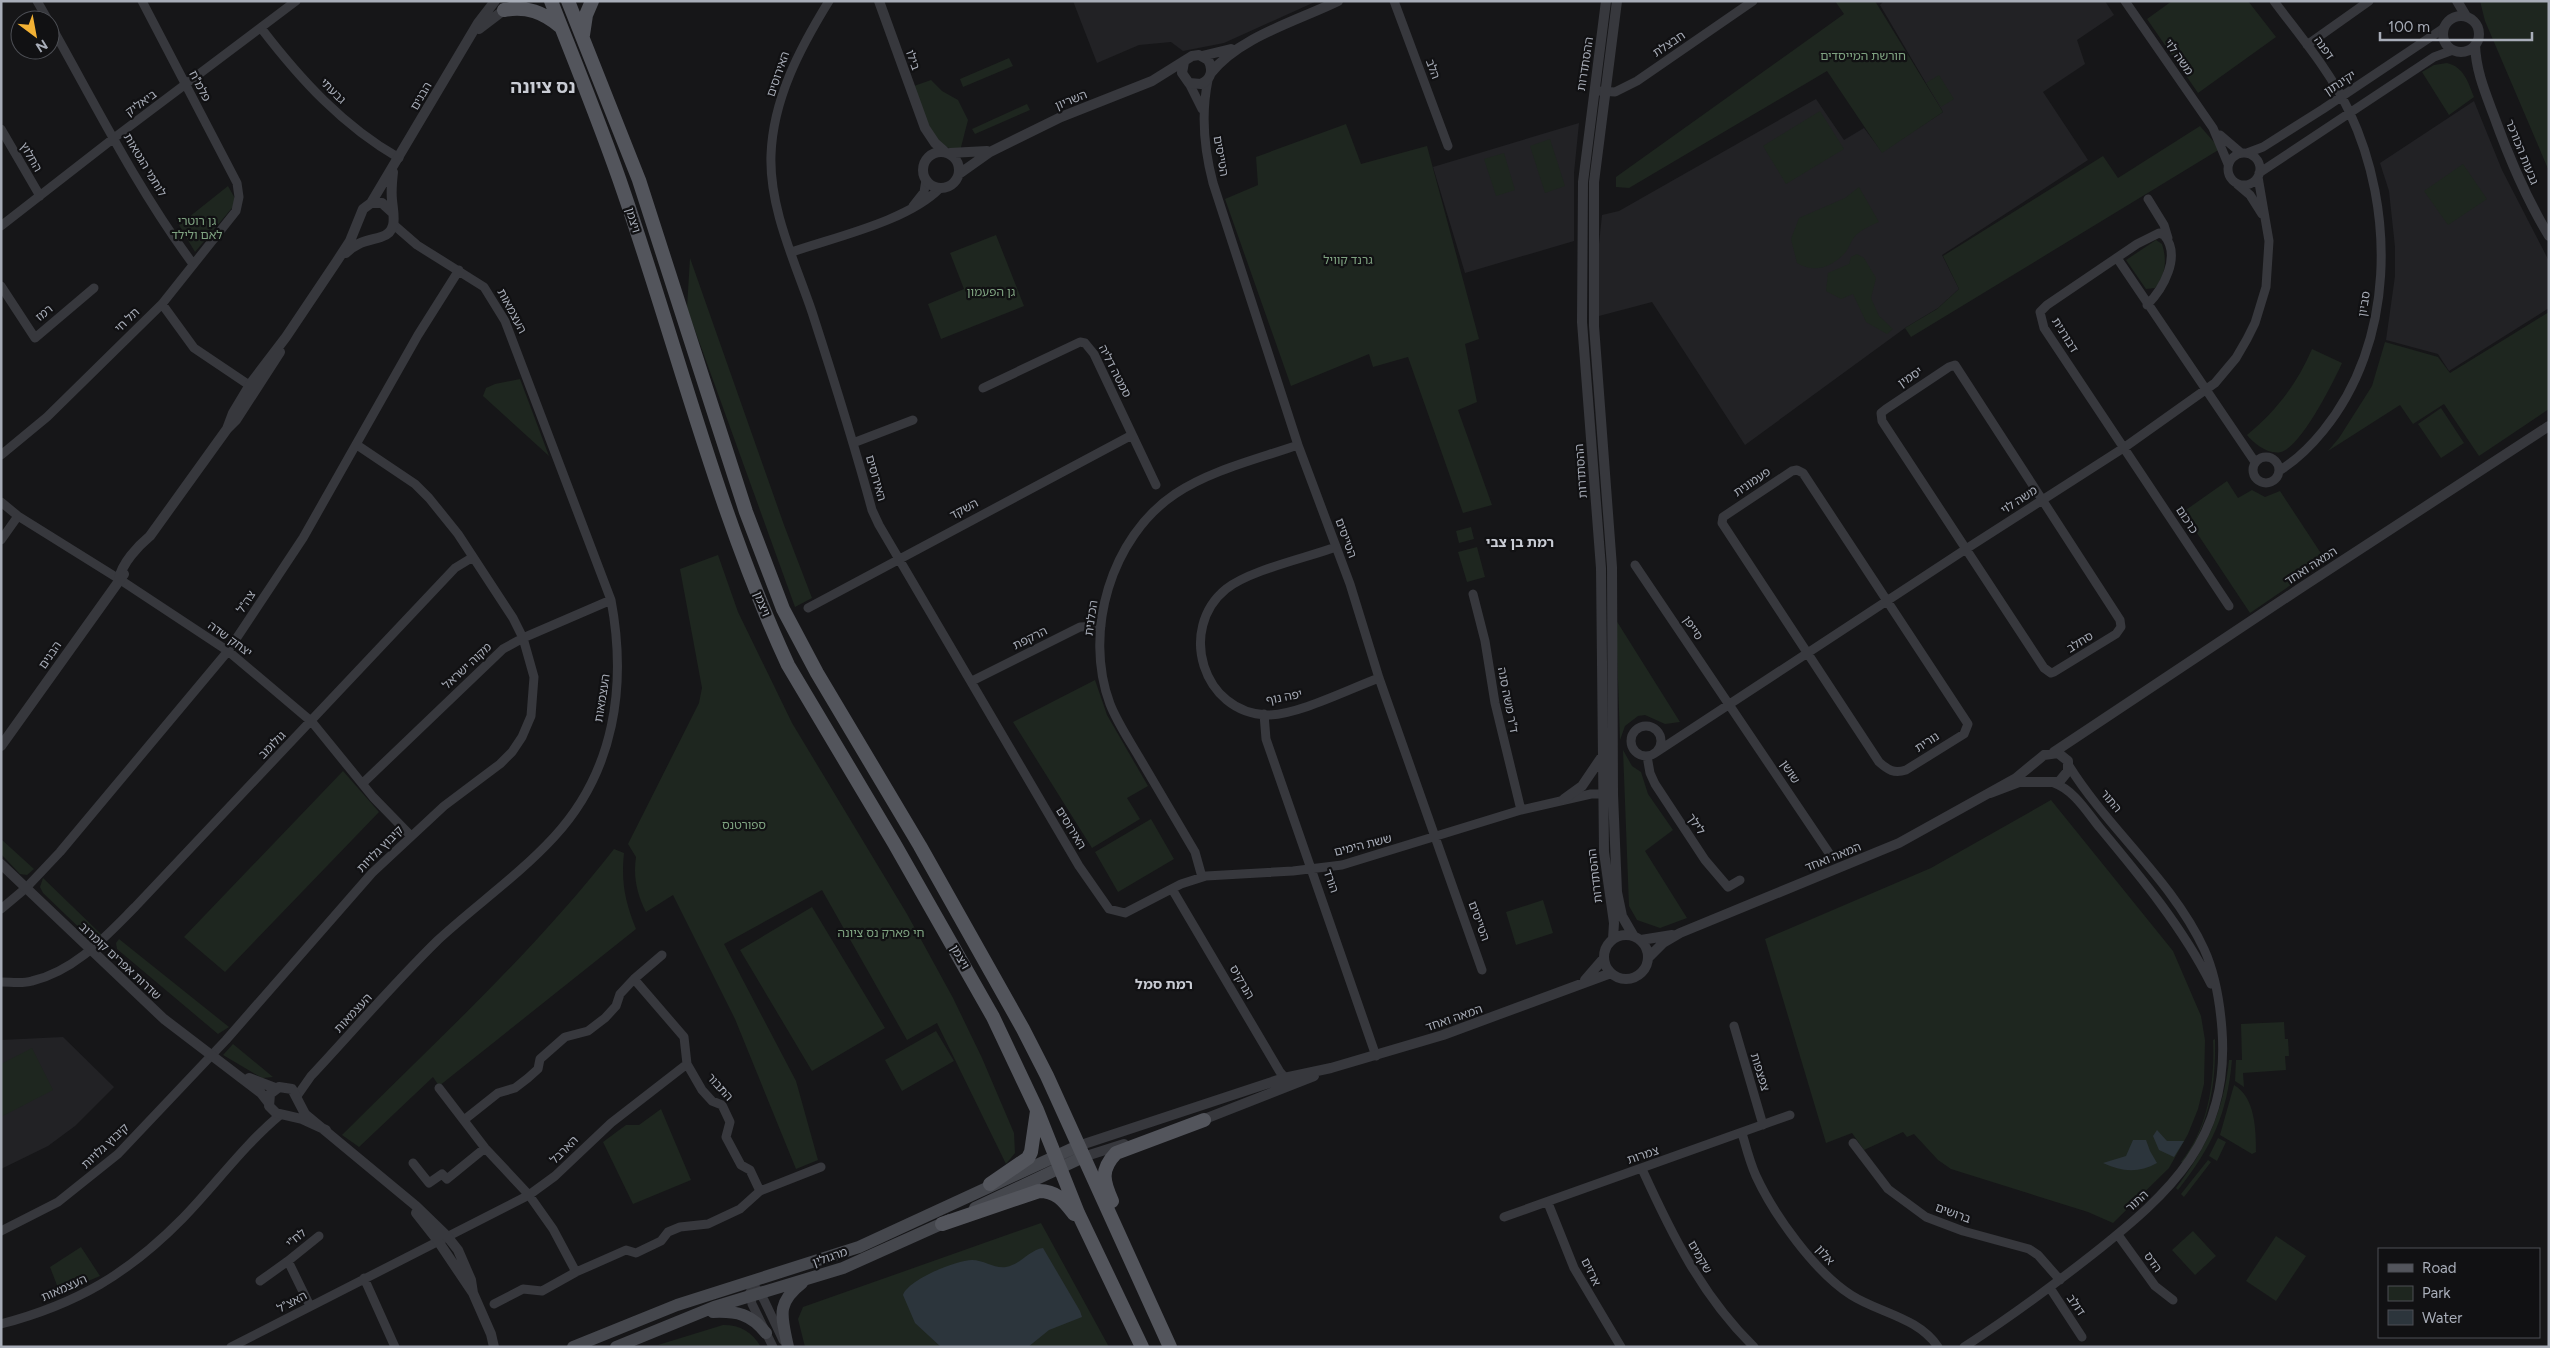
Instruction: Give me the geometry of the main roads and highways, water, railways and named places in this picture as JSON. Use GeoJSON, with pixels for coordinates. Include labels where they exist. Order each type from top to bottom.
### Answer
{"type":"FeatureCollection","features":[{"type":"Feature","properties":{"kind":"main road","name":"ויצמן"},"geometry":{"type":"LineString","coordinates":[[551,1],[624,192],[734,530],[775,636],[788,665],[974,982],[1037,1110],[1052,1163],[1099,1256]]}},
{"type":"Feature","properties":{"kind":"main road","name":"ויצמן"},"geometry":{"type":"LineString","coordinates":[[568,1],[639,180],[746,512],[783,609],[817,673],[920,846],[1047,1076],[1171,1347]]}},
{"type":"Feature","properties":{"kind":"main road"},"geometry":{"type":"LineString","coordinates":[[583,41],[583,27],[592,1]]}},
{"type":"Feature","properties":{"kind":"main road"},"geometry":{"type":"LineString","coordinates":[[500,5],[533,10],[545,15],[562,28]]}},
{"type":"Feature","properties":{"kind":"main road"},"geometry":{"type":"LineString","coordinates":[[990,1184],[1028,1158],[1031,1152],[1037,1110]]}},
{"type":"Feature","properties":{"kind":"main road"},"geometry":{"type":"LineString","coordinates":[[1171,1347],[1107,1188],[1105,1164],[1116,1153],[1130,1146],[1204,1120]]}},
{"type":"Feature","properties":{"kind":"main road","name":"מרגולין"},"geometry":{"type":"LineString","coordinates":[[573,1347],[656,1312],[859,1247],[990,1184],[1052,1163],[1080,1151]]}},
{"type":"Feature","properties":{"kind":"main road","name":"מרגולין"},"geometry":{"type":"LineString","coordinates":[[616,1347],[698,1313],[806,1280],[870,1257],[942,1224],[1052,1163]]}},
{"type":"Feature","properties":{"kind":"main road"},"geometry":{"type":"LineString","coordinates":[[942,1224],[1031,1193],[1049,1191],[1064,1201],[1099,1256],[1142,1347]]}},
{"type":"Feature","properties":{"kind":"main road"},"geometry":{"type":"LineString","coordinates":[[787,1347],[782,1318],[783,1304],[791,1291],[806,1280]]}},
{"type":"Feature","properties":{"kind":"main road"},"geometry":{"type":"LineString","coordinates":[[698,1313],[738,1312],[751,1318],[766,1333]]}},
{"type":"Feature","properties":{"kind":"water"},"geometry":{"type":"Polygon","coordinates":[[[2157,1130],[2167,1141],[2184,1141],[2174,1157],[2159,1150],[2153,1136],[2157,1130]]]}},
{"type":"Feature","properties":{"kind":"water"},"geometry":{"type":"Polygon","coordinates":[[[2133,1140],[2146,1140],[2157,1163],[2137,1170],[2124,1170],[2103,1163],[2126,1156],[2133,1140]]]}},
{"type":"Feature","properties":{"kind":"water"},"geometry":{"type":"Polygon","coordinates":[[[1043,1248],[1082,1317],[1049,1330],[1028,1347],[941,1347],[915,1323],[903,1295],[907,1289],[923,1277],[955,1263],[972,1260],[998,1267],[1011,1266],[1038,1249],[1043,1248]]]}},
{"type":"Feature","properties":{"kind":"district","name":"נס ציונה"},"geometry":{"type":"Point","coordinates":[543,87]}},
{"type":"Feature","properties":{"kind":"district","name":"רמת בן צבי"},"geometry":{"type":"Point","coordinates":[1520,542]}},
{"type":"Feature","properties":{"kind":"district","name":"רמת סמל"},"geometry":{"type":"Point","coordinates":[1164,984]}},
{"type":"Feature","properties":{"kind":"park label","name":"חורשת המייסדים"},"geometry":{"type":"Point","coordinates":[1863,56]}},
{"type":"Feature","properties":{"kind":"park label","name":"גן רוטרי לאם ולילד"},"geometry":{"type":"Point","coordinates":[197,228]}},
{"type":"Feature","properties":{"kind":"park label","name":"גרנד קוויל"},"geometry":{"type":"Point","coordinates":[1348,260]}},
{"type":"Feature","properties":{"kind":"park label","name":"גן הפעמון"},"geometry":{"type":"Point","coordinates":[991,292]}},
{"type":"Feature","properties":{"kind":"park label","name":"ספורטנס"},"geometry":{"type":"Point","coordinates":[744,825]}},
{"type":"Feature","properties":{"kind":"park label","name":"חי פארק נס ציונה"},"geometry":{"type":"Point","coordinates":[881,933]}}]}
